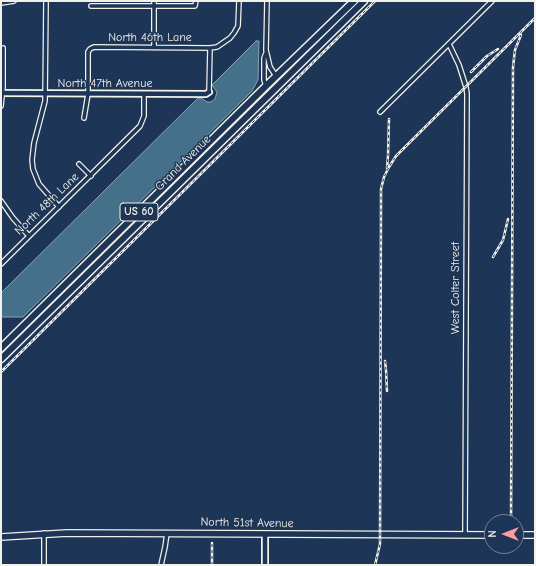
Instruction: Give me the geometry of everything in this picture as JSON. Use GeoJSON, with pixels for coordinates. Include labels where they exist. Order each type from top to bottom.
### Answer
{"type":"FeatureCollection","features":[{"type":"Feature","properties":{"kind":"highway","name":"Grand Avenue"},"geometry":{"type":"LineString","coordinates":[[1,348],[354,1]]}},
{"type":"Feature","properties":{"kind":"highway","name":"Grand Avenue"},"geometry":{"type":"LineString","coordinates":[[1,359],[364,1]]}},
{"type":"Feature","properties":{"kind":"highway"},"geometry":{"type":"LineString","coordinates":[[252,110],[256,102],[276,82],[276,76]]}},
{"type":"Feature","properties":{"kind":"main road","name":"North 51st Avenue"},"geometry":{"type":"LineString","coordinates":[[1,537],[44,533],[484,535]]}},
{"type":"Feature","properties":{"kind":"main road"},"geometry":{"type":"LineString","coordinates":[[524,535],[535,535]]}},
{"type":"Feature","properties":{"kind":"street"},"geometry":{"type":"LineString","coordinates":[[3,2],[14,1]]}},
{"type":"Feature","properties":{"kind":"street"},"geometry":{"type":"LineString","coordinates":[[46,1],[46,93],[34,143],[32,165],[39,184],[59,207]]}},
{"type":"Feature","properties":{"kind":"street"},"geometry":{"type":"LineString","coordinates":[[154,1],[154,48]]}},
{"type":"Feature","properties":{"kind":"street"},"geometry":{"type":"LineString","coordinates":[[91,6],[195,6],[196,1]]}},
{"type":"Feature","properties":{"kind":"street"},"geometry":{"type":"LineString","coordinates":[[209,92],[210,48],[217,47],[224,43],[234,33],[238,20],[239,1]]}},
{"type":"Feature","properties":{"kind":"street"},"geometry":{"type":"LineString","coordinates":[[266,86],[264,80],[264,58],[266,50],[267,1]]}},
{"type":"Feature","properties":{"kind":"street"},"geometry":{"type":"LineString","coordinates":[[380,112],[492,1]]}},
{"type":"Feature","properties":{"kind":"street","name":"West Colter Street"},"geometry":{"type":"LineString","coordinates":[[449,44],[459,66],[467,94],[465,535]]}},
{"type":"Feature","properties":{"kind":"street"},"geometry":{"type":"LineString","coordinates":[[1,106],[3,48]]}},
{"type":"Feature","properties":{"kind":"street","name":"North 46th Lane"},"geometry":{"type":"LineString","coordinates":[[88,94],[88,52],[90,48],[210,48]]}},
{"type":"Feature","properties":{"kind":"street"},"geometry":{"type":"LineString","coordinates":[[266,50],[270,67],[276,76]]}},
{"type":"Feature","properties":{"kind":"street","name":"North 47th Avenue"},"geometry":{"type":"LineString","coordinates":[[2,93],[206,94],[209,92]]}},
{"type":"Feature","properties":{"kind":"street"},"geometry":{"type":"LineString","coordinates":[[84,118],[88,94]]}},
{"type":"Feature","properties":{"kind":"street","name":"North 48th Lane"},"geometry":{"type":"LineString","coordinates":[[2,262],[91,176],[140,126],[144,116],[144,94]]}},
{"type":"Feature","properties":{"kind":"street","name":"North 48th Lane"},"geometry":{"type":"LineString","coordinates":[[79,164],[91,176]]}},
{"type":"Feature","properties":{"kind":"street"},"geometry":{"type":"LineString","coordinates":[[1,201],[13,218],[29,236]]}},
{"type":"Feature","properties":{"kind":"street"},"geometry":{"type":"LineString","coordinates":[[44,533],[44,565]]}},
{"type":"Feature","properties":{"kind":"street"},"geometry":{"type":"LineString","coordinates":[[161,565],[167,533]]}},
{"type":"Feature","properties":{"kind":"street"},"geometry":{"type":"LineString","coordinates":[[265,534],[265,565]]}},
{"type":"Feature","properties":{"kind":"water"},"geometry":{"type":"Polygon","coordinates":[[[256,41],[259,41],[258,80],[252,91],[23,317],[1,317],[1,293],[198,98],[201,98],[207,102],[211,102],[215,99],[217,92],[212,85],[256,41]]]}},
{"type":"Feature","properties":{"kind":"railway"},"geometry":{"type":"LineString","coordinates":[[1,372],[375,1]]}},
{"type":"Feature","properties":{"kind":"railway"},"geometry":{"type":"LineString","coordinates":[[375,565],[380,544],[381,189],[384,177],[396,156],[535,18]]}},
{"type":"Feature","properties":{"kind":"railway"},"geometry":{"type":"LineString","coordinates":[[511,514],[513,67],[515,50],[521,35]]}},
{"type":"Feature","properties":{"kind":"railway"},"geometry":{"type":"LineString","coordinates":[[471,72],[487,56],[498,49]]}},
{"type":"Feature","properties":{"kind":"railway"},"geometry":{"type":"LineString","coordinates":[[387,168],[389,119]]}},
{"type":"Feature","properties":{"kind":"railway"},"geometry":{"type":"LineString","coordinates":[[493,257],[503,240],[508,219]]}},
{"type":"Feature","properties":{"kind":"railway"},"geometry":{"type":"LineString","coordinates":[[385,361],[387,391]]}},
{"type":"Feature","properties":{"kind":"railway"},"geometry":{"type":"LineString","coordinates":[[212,543],[212,565]]}}]}
